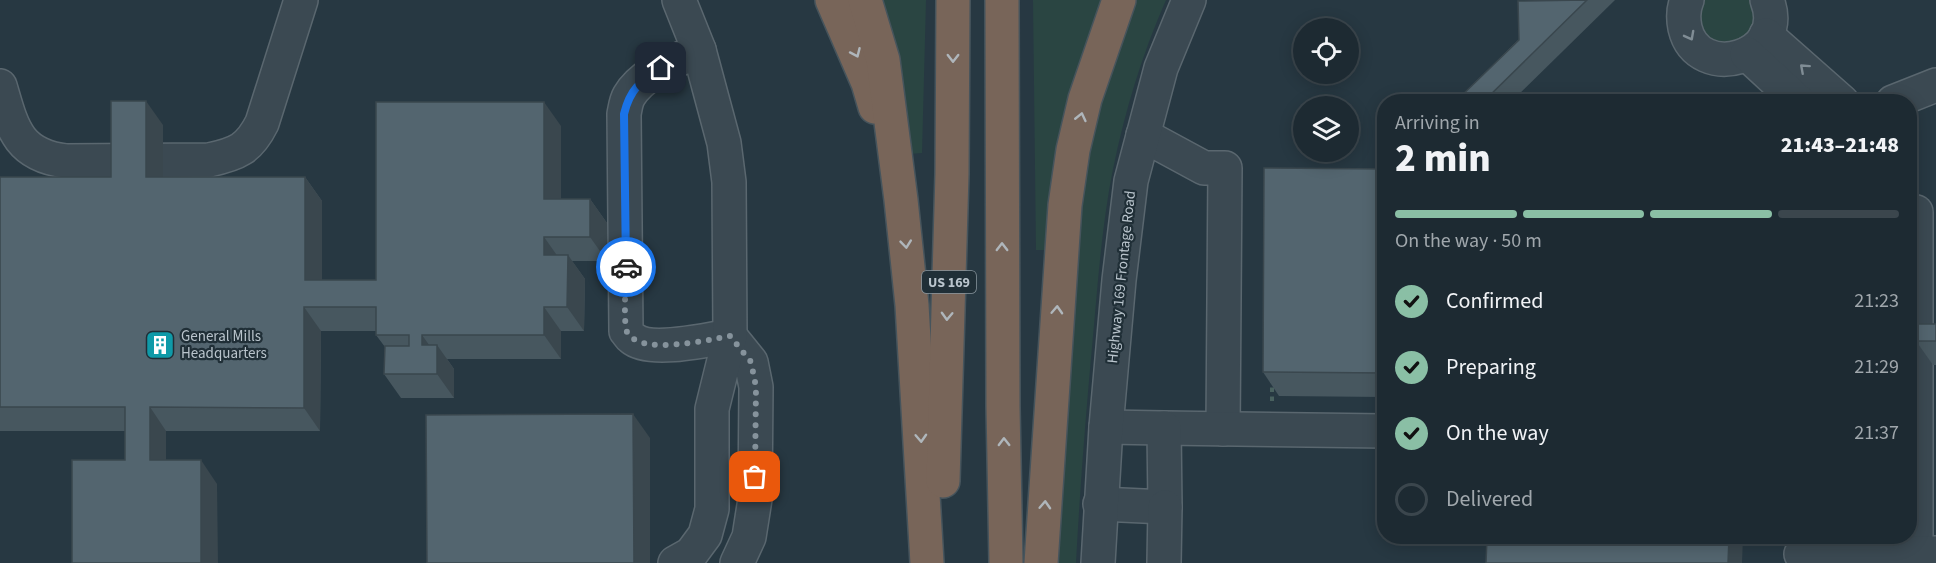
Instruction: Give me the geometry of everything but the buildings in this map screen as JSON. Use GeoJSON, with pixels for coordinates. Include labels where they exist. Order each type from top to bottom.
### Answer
{"type":"FeatureCollection","features":[{"type":"Feature","properties":{"kind":"highway"},"geometry":{"type":"LineString","coordinates":[[832,0],[868,83],[901,200]]}},
{"type":"Feature","properties":{"kind":"highway"},"geometry":{"type":"LineString","coordinates":[[865,0],[883,60],[901,200],[914,327],[927,563]]}},
{"type":"Feature","properties":{"kind":"highway","name":"US 169"},"geometry":{"type":"LineString","coordinates":[[939,563],[952,174],[953,0]]}},
{"type":"Feature","properties":{"kind":"highway"},"geometry":{"type":"LineString","coordinates":[[1002,0],[1003,407],[1006,563]]}},
{"type":"Feature","properties":{"kind":"highway"},"geometry":{"type":"LineString","coordinates":[[1041,563],[1065,205],[1073,150],[1085,99],[1119,0]]}},
{"type":"Feature","properties":{"kind":"street"},"geometry":{"type":"LineString","coordinates":[[0,86],[12,127],[22,143],[50,159],[66,161],[209,160],[230,155],[244,148],[254,139],[262,123],[301,0]]}},
{"type":"Feature","properties":{"kind":"street"},"geometry":{"type":"LineString","coordinates":[[675,563],[691,554],[705,536],[712,509],[712,409],[730,336],[729,182],[724,143],[699,50],[679,0]]}},
{"type":"Feature","properties":{"kind":"street","name":"Highway 169 Frontage Road"},"geometry":{"type":"LineString","coordinates":[[1098,563],[1106,427],[1131,181],[1161,68],[1188,0]]}},
{"type":"Feature","properties":{"kind":"street"},"geometry":{"type":"LineString","coordinates":[[1687,0],[1683,18],[1686,33],[1694,45],[1705,54],[1719,59],[1733,59],[1756,45],[1770,21],[1770,7],[1767,0]]}},
{"type":"Feature","properties":{"kind":"street"},"geometry":{"type":"LineString","coordinates":[[1756,45],[1793,94]]}},
{"type":"Feature","properties":{"kind":"street"},"geometry":{"type":"LineString","coordinates":[[1756,45],[1830,94]]}},
{"type":"Feature","properties":{"kind":"street"},"geometry":{"type":"LineString","coordinates":[[699,50],[640,82],[628,97],[624,114],[626,331],[632,339],[647,344],[670,345],[730,336]]}},
{"type":"Feature","properties":{"kind":"street"},"geometry":{"type":"LineString","coordinates":[[1913,94],[1936,85]]}},
{"type":"Feature","properties":{"kind":"street"},"geometry":{"type":"LineString","coordinates":[[1143,135],[1204,168],[1225,168],[1223,429]]}},
{"type":"Feature","properties":{"kind":"street"},"geometry":{"type":"LineString","coordinates":[[1802,551],[1926,553],[1917,246]]}},
{"type":"Feature","properties":{"kind":"street"},"geometry":{"type":"LineString","coordinates":[[730,336],[751,362],[756,387],[755,499],[749,537],[736,563]]}},
{"type":"Feature","properties":{"kind":"street"},"geometry":{"type":"LineString","coordinates":[[1106,427],[1377,431]]}},
{"type":"Feature","properties":{"kind":"street"},"geometry":{"type":"LineString","coordinates":[[1164,428],[1164,563]]}},
{"type":"Feature","properties":{"kind":"street"},"geometry":{"type":"LineString","coordinates":[[1100,504],[1165,507]]}},
{"type":"Feature","properties":{"kind":"path"},"geometry":{"type":"LineString","coordinates":[[1272,380],[1272,403]]}},
{"type":"Feature","properties":{"kind":"green space"},"geometry":{"type":"Polygon","coordinates":[[[879,0],[926,0],[922,153],[908,154],[879,0]]]}},
{"type":"Feature","properties":{"kind":"green space"},"geometry":{"type":"Polygon","coordinates":[[[1033,0],[1107,0],[1049,250],[1036,250],[1033,0]]]}},
{"type":"Feature","properties":{"kind":"green space"},"geometry":{"type":"Polygon","coordinates":[[[1136,0],[1166,0],[1135,83],[1109,190],[1090,364],[1076,563],[1053,563],[1067,340],[1088,137],[1136,0]]]}},
{"type":"Feature","properties":{"kind":"green space"},"geometry":{"type":"Polygon","coordinates":[[[1704,0],[1749,0],[1755,15],[1751,32],[1728,46],[1711,40],[1702,31],[1699,21],[1704,0]]]}},
{"type":"Feature","properties":{"kind":"way so far"},"geometry":{"type":"LineString","coordinates":[[626,267],[626,331],[632,339],[647,344],[670,345],[730,336],[751,362],[756,387],[755,477]]}},
{"type":"Feature","properties":{"kind":"place","name":"General Mills Headquarters"},"geometry":{"type":"Point","coordinates":[160,345]}},
{"type":"Feature","properties":{"kind":"route"},"geometry":{"type":"LineString","coordinates":[[626,267],[624,114],[628,97],[640,82],[661,68]]}}]}
